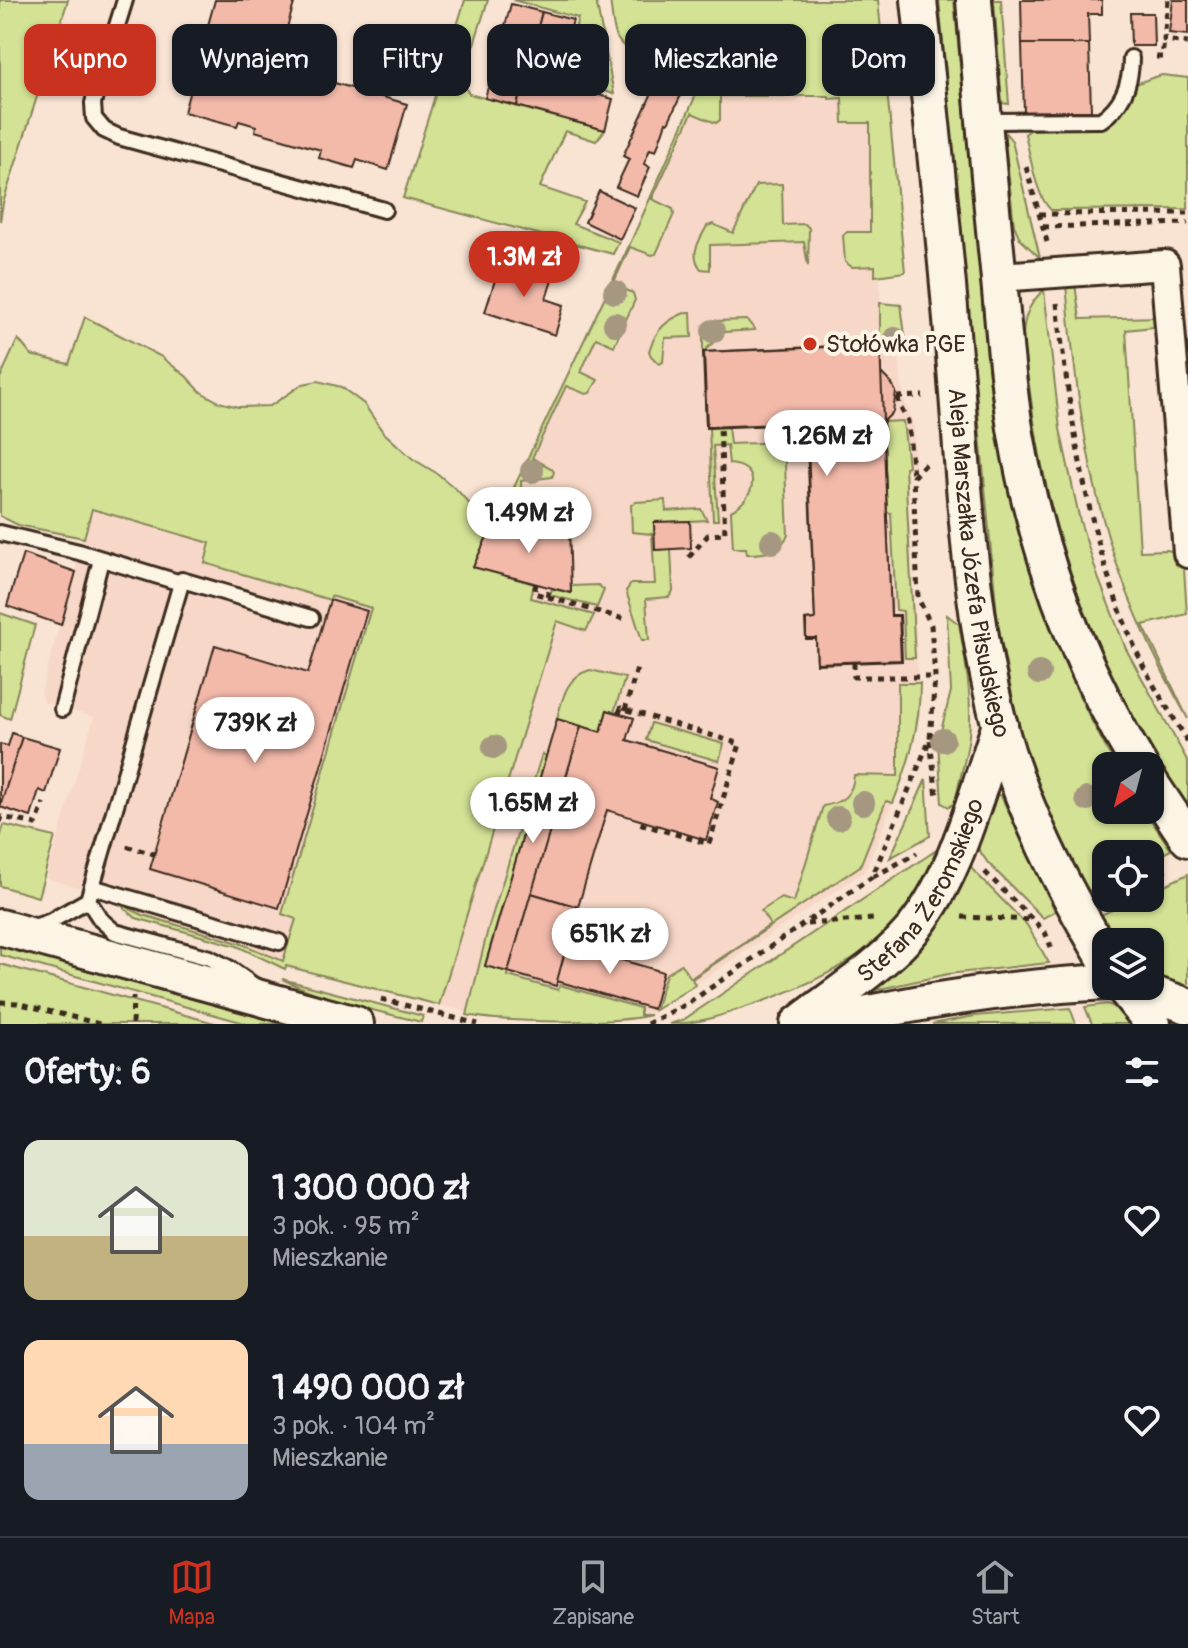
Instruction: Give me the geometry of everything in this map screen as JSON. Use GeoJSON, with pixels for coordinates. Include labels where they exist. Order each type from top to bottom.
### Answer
{"type":"FeatureCollection","features":[{"type":"Feature","properties":{"kind":"street","name":"Aleja Marszałka Józefa Piłsudskiego"},"geometry":{"type":"LineString","coordinates":[[919,0],[947,270],[975,597],[984,653],[1000,725],[1029,811],[1092,935]]}},
{"type":"Feature","properties":{"kind":"street"},"geometry":{"type":"LineString","coordinates":[[974,0],[983,121],[1016,431],[1031,504],[1045,554],[1085,665],[1132,752]]}},
{"type":"Feature","properties":{"kind":"street"},"geometry":{"type":"LineString","coordinates":[[999,277],[1165,265],[1188,555]]}},
{"type":"Feature","properties":{"kind":"street","name":"Stefana Żeromskiego"},"geometry":{"type":"LineString","coordinates":[[798,1024],[905,939],[924,914],[957,848],[1000,725]]}},
{"type":"Feature","properties":{"kind":"street"},"geometry":{"type":"LineString","coordinates":[[1164,810],[1184,851]]}},
{"type":"Feature","properties":{"kind":"street"},"geometry":{"type":"LineString","coordinates":[[8,930],[356,1024]]}},
{"type":"Feature","properties":{"kind":"street","name":"Stefana Żeromskiego"},"geometry":{"type":"LineString","coordinates":[[821,1024],[1002,989],[1092,983]]}},
{"type":"Feature","properties":{"kind":"street"},"geometry":{"type":"LineString","coordinates":[[1164,998],[1188,1006]]}},
{"type":"Feature","properties":{"kind":"street"},"geometry":{"type":"LineString","coordinates":[[1133,1000],[1153,1024]]}},
{"type":"Feature","properties":{"kind":"lane"},"geometry":{"type":"LineString","coordinates":[[125,0],[93,103],[94,118],[104,130],[149,147],[384,210]]}},
{"type":"Feature","properties":{"kind":"lane"},"geometry":{"type":"LineString","coordinates":[[983,121],[1101,120],[1113,112],[1124,95],[1131,78],[1131,58]]}},
{"type":"Feature","properties":{"kind":"lane"},"geometry":{"type":"LineString","coordinates":[[0,533],[181,583]]}},
{"type":"Feature","properties":{"kind":"lane"},"geometry":{"type":"LineString","coordinates":[[62,709],[101,560]]}},
{"type":"Feature","properties":{"kind":"lane"},"geometry":{"type":"LineString","coordinates":[[271,1001],[243,977],[210,958],[115,932],[101,920],[90,894],[182,580],[311,618]]}},
{"type":"Feature","properties":{"kind":"lane"},"geometry":{"type":"LineString","coordinates":[[8,930],[49,922],[90,894],[279,942]]}},
{"type":"Feature","properties":{"kind":"path"},"geometry":{"type":"LineString","coordinates":[[1168,0],[1164,40],[1188,43]]}},
{"type":"Feature","properties":{"kind":"path"},"geometry":{"type":"LineString","coordinates":[[1039,214],[1188,213]]}},
{"type":"Feature","properties":{"kind":"path"},"geometry":{"type":"LineString","coordinates":[[1043,227],[1188,223]]}},
{"type":"Feature","properties":{"kind":"path"},"geometry":{"type":"LineString","coordinates":[[1057,303],[1073,428],[1090,515],[1113,589],[1143,664],[1188,742]]}},
{"type":"Feature","properties":{"kind":"path"},"geometry":{"type":"LineString","coordinates":[[915,396],[897,397],[908,421],[918,598],[931,625],[935,677],[930,739],[939,810]]}},
{"type":"Feature","properties":{"kind":"path"},"geometry":{"type":"LineString","coordinates":[[689,557],[708,535],[725,534],[720,427]]}},
{"type":"Feature","properties":{"kind":"path"},"geometry":{"type":"LineString","coordinates":[[913,477],[933,456]]}},
{"type":"Feature","properties":{"kind":"path"},"geometry":{"type":"LineString","coordinates":[[536,584],[534,593],[624,619]]}},
{"type":"Feature","properties":{"kind":"path"},"geometry":{"type":"LineString","coordinates":[[547,597],[550,587]]}},
{"type":"Feature","properties":{"kind":"path"},"geometry":{"type":"LineString","coordinates":[[854,663],[854,677],[935,677]]}},
{"type":"Feature","properties":{"kind":"path"},"geometry":{"type":"LineString","coordinates":[[638,665],[622,712],[740,744],[709,844],[638,823],[639,820]]}},
{"type":"Feature","properties":{"kind":"path"},"geometry":{"type":"LineString","coordinates":[[872,877],[930,739]]}},
{"type":"Feature","properties":{"kind":"path"},"geometry":{"type":"LineString","coordinates":[[0,822],[2,817],[36,824],[44,803]]}},
{"type":"Feature","properties":{"kind":"path"},"geometry":{"type":"LineString","coordinates":[[647,1024],[687,1004],[872,877],[928,847]]}},
{"type":"Feature","properties":{"kind":"path"},"geometry":{"type":"LineString","coordinates":[[1164,867],[1184,851]]}},
{"type":"Feature","properties":{"kind":"path"},"geometry":{"type":"LineString","coordinates":[[981,867],[1045,932],[1058,962]]}},
{"type":"Feature","properties":{"kind":"path"},"geometry":{"type":"LineString","coordinates":[[955,916],[1033,920]]}},
{"type":"Feature","properties":{"kind":"path"},"geometry":{"type":"LineString","coordinates":[[806,924],[879,918]]}},
{"type":"Feature","properties":{"kind":"path"},"geometry":{"type":"LineString","coordinates":[[132,1024],[133,997]]}},
{"type":"Feature","properties":{"kind":"path"},"geometry":{"type":"LineString","coordinates":[[0,1002],[17,1003],[100,1024]]}},
{"type":"Feature","properties":{"kind":"shaded area"},"geometry":{"type":"Polygon","coordinates":[[[806,90],[817,90],[822,91],[822,96],[844,96],[880,104],[880,344],[898,345],[903,399],[914,428],[915,468],[907,468],[920,714],[908,766],[865,871],[650,1015],[468,1012],[286,965],[242,944],[143,915],[130,909],[122,900],[46,878],[94,717],[44,702],[41,692],[97,492],[491,528],[498,521],[629,246],[695,96],[806,96],[806,90]]]}},
{"type":"Feature","properties":{"kind":"green space"},"geometry":{"type":"Polygon","coordinates":[[[0,0],[68,0],[60,24],[24,24],[24,96],[37,96],[0,221],[0,0]]]}},
{"type":"Feature","properties":{"kind":"green space"},"geometry":{"type":"Polygon","coordinates":[[[465,0],[488,0],[471,54],[471,24],[457,24],[465,0]]]}},
{"type":"Feature","properties":{"kind":"green space"},"geometry":{"type":"Polygon","coordinates":[[[513,0],[596,0],[601,24],[576,24],[578,18],[513,0]]]}},
{"type":"Feature","properties":{"kind":"green space"},"geometry":{"type":"Polygon","coordinates":[[[610,0],[878,0],[880,24],[822,24],[822,96],[806,96],[806,24],[625,24],[625,47],[617,38],[610,0]]]}},
{"type":"Feature","properties":{"kind":"green space"},"geometry":{"type":"Polygon","coordinates":[[[939,0],[954,0],[991,396],[999,446],[1022,541],[1052,633],[1108,752],[1092,752],[1092,824],[1153,824],[1171,850],[1164,853],[1164,840],[1092,840],[1092,890],[1087,892],[1025,760],[998,625],[939,0]]]}},
{"type":"Feature","properties":{"kind":"green space"},"geometry":{"type":"Polygon","coordinates":[[[994,0],[1001,0],[1009,104],[1002,103],[994,0]]]}},
{"type":"Feature","properties":{"kind":"green space"},"geometry":{"type":"Polygon","coordinates":[[[609,68],[614,94],[609,92],[609,68]]]}},
{"type":"Feature","properties":{"kind":"green space"},"geometry":{"type":"Polygon","coordinates":[[[1162,75],[1188,78],[1188,209],[1051,210],[1041,195],[1025,134],[1030,130],[1103,127],[1100,111],[1107,104],[1128,88],[1162,75]]]}},
{"type":"Feature","properties":{"kind":"green space"},"geometry":{"type":"Polygon","coordinates":[[[471,95],[605,130],[596,141],[565,131],[540,187],[585,202],[573,224],[619,242],[613,254],[403,198],[435,96],[471,95]]]}},
{"type":"Feature","properties":{"kind":"green space"},"geometry":{"type":"Polygon","coordinates":[[[695,96],[720,96],[720,120],[716,123],[692,113],[652,199],[673,209],[674,214],[656,254],[630,247],[613,284],[633,293],[635,300],[614,346],[596,338],[581,372],[598,380],[586,394],[566,386],[532,458],[551,468],[554,472],[552,477],[521,481],[522,519],[498,521],[629,246],[695,96]]]}},
{"type":"Feature","properties":{"kind":"green space"},"geometry":{"type":"Polygon","coordinates":[[[829,96],[888,96],[905,272],[875,276],[875,266],[852,267],[845,262],[843,235],[847,232],[870,232],[870,123],[843,123],[842,98],[829,99],[829,96]]]}},
{"type":"Feature","properties":{"kind":"green space"},"geometry":{"type":"Polygon","coordinates":[[[1004,131],[1012,141],[1040,258],[1020,239],[1014,225],[1004,131]]]}},
{"type":"Feature","properties":{"kind":"green space"},"geometry":{"type":"Polygon","coordinates":[[[782,184],[783,225],[805,224],[809,228],[808,266],[804,242],[710,245],[710,270],[701,269],[696,253],[707,226],[713,224],[733,233],[756,185],[782,184]]]}},
{"type":"Feature","properties":{"kind":"green space"},"geometry":{"type":"Polygon","coordinates":[[[1075,284],[1080,319],[1160,317],[1153,327],[1126,330],[1140,551],[1167,550],[1183,554],[1187,614],[1143,625],[1188,719],[1134,609],[1100,509],[1081,414],[1073,349],[1066,285],[1075,284]]]}},
{"type":"Feature","properties":{"kind":"green space"},"geometry":{"type":"Polygon","coordinates":[[[1044,290],[1060,429],[1080,521],[1126,649],[1188,762],[1188,807],[1164,769],[1164,752],[1154,752],[1105,660],[1066,557],[1039,449],[1026,364],[1024,324],[1034,301],[1044,290]]]}},
{"type":"Feature","properties":{"kind":"green space"},"geometry":{"type":"Polygon","coordinates":[[[880,303],[901,305],[905,335],[898,345],[880,344],[880,303]]]}},
{"type":"Feature","properties":{"kind":"green space"},"geometry":{"type":"Polygon","coordinates":[[[691,312],[692,337],[665,338],[663,362],[659,364],[649,351],[655,337],[673,318],[691,312]]]}},
{"type":"Feature","properties":{"kind":"green space"},"geometry":{"type":"Polygon","coordinates":[[[85,317],[160,356],[201,392],[219,402],[238,407],[270,406],[303,384],[318,381],[341,387],[364,404],[383,432],[413,459],[458,491],[491,528],[474,567],[534,584],[531,598],[594,615],[586,631],[557,621],[439,1005],[286,966],[285,969],[237,946],[136,918],[123,907],[122,900],[130,909],[143,915],[242,944],[283,961],[296,919],[282,914],[371,608],[331,596],[330,600],[205,563],[210,543],[92,509],[84,538],[18,525],[0,516],[0,378],[18,339],[31,355],[69,364],[85,317]]]}},
{"type":"Feature","properties":{"kind":"green space"},"geometry":{"type":"Polygon","coordinates":[[[747,320],[755,330],[725,332],[703,352],[703,329],[713,321],[747,320]]]}},
{"type":"Feature","properties":{"kind":"green space"},"geometry":{"type":"Polygon","coordinates":[[[903,421],[908,466],[905,467],[915,658],[905,658],[903,611],[896,610],[891,513],[887,512],[883,422],[903,421]]]}},
{"type":"Feature","properties":{"kind":"green space"},"geometry":{"type":"Polygon","coordinates":[[[728,427],[730,444],[784,442],[788,535],[780,546],[771,551],[747,554],[746,548],[733,548],[731,511],[746,498],[752,483],[747,470],[729,464],[727,445],[713,446],[718,520],[713,520],[709,428],[728,427]]]}},
{"type":"Feature","properties":{"kind":"green space"},"geometry":{"type":"Polygon","coordinates":[[[665,500],[666,511],[701,509],[707,520],[654,523],[655,550],[671,549],[673,591],[669,597],[646,599],[649,640],[642,640],[626,591],[631,584],[655,584],[652,534],[632,532],[631,505],[665,500]]]}},
{"type":"Feature","properties":{"kind":"green space"},"geometry":{"type":"Polygon","coordinates":[[[598,585],[604,590],[597,607],[550,595],[552,589],[571,593],[571,586],[598,585]]]}},
{"type":"Feature","properties":{"kind":"green space"},"geometry":{"type":"Polygon","coordinates":[[[0,613],[35,625],[10,719],[0,715],[0,613]]]}},
{"type":"Feature","properties":{"kind":"green space"},"geometry":{"type":"Polygon","coordinates":[[[947,615],[959,624],[970,708],[966,753],[955,803],[949,807],[942,803],[938,743],[951,691],[947,615]]]}},
{"type":"Feature","properties":{"kind":"green space"},"geometry":{"type":"Polygon","coordinates":[[[590,670],[625,678],[614,712],[607,710],[601,732],[557,719],[571,683],[590,670]]]}},
{"type":"Feature","properties":{"kind":"green space"},"geometry":{"type":"Polygon","coordinates":[[[898,683],[920,683],[916,730],[893,803],[886,801],[860,866],[692,979],[695,985],[655,1010],[666,974],[681,964],[691,978],[770,925],[761,911],[781,898],[794,902],[823,806],[836,803],[849,793],[854,775],[898,776],[898,683]]]}},
{"type":"Feature","properties":{"kind":"green space"},"geometry":{"type":"Polygon","coordinates":[[[651,723],[724,744],[719,761],[646,740],[651,723]]]}},
{"type":"Feature","properties":{"kind":"green space"},"geometry":{"type":"Polygon","coordinates":[[[542,754],[546,756],[485,965],[508,972],[508,976],[558,990],[560,985],[640,1008],[640,1015],[650,1015],[614,1020],[561,1021],[507,1020],[467,1015],[488,929],[542,754]]]}},
{"type":"Feature","properties":{"kind":"green space"},"geometry":{"type":"Polygon","coordinates":[[[926,779],[930,836],[890,858],[926,779]]]}},
{"type":"Feature","properties":{"kind":"green space"},"geometry":{"type":"Polygon","coordinates":[[[994,793],[1001,796],[1055,911],[1043,918],[988,863],[975,844],[994,793]]]}},
{"type":"Feature","properties":{"kind":"green space"},"geometry":{"type":"Polygon","coordinates":[[[4,825],[55,837],[38,897],[0,886],[0,838],[4,825]]]}},
{"type":"Feature","properties":{"kind":"green space"},"geometry":{"type":"Polygon","coordinates":[[[938,849],[909,907],[887,931],[851,960],[811,982],[768,1000],[708,1019],[669,1024],[683,1020],[938,849]]]}},
{"type":"Feature","properties":{"kind":"green space"},"geometry":{"type":"Polygon","coordinates":[[[968,865],[1027,925],[1049,963],[948,974],[871,991],[919,948],[937,926],[968,865]]]}},
{"type":"Feature","properties":{"kind":"green space"},"geometry":{"type":"Polygon","coordinates":[[[1188,874],[1188,987],[1164,979],[1164,928],[1108,928],[1101,915],[1107,912],[1164,912],[1164,885],[1188,874]]]}},
{"type":"Feature","properties":{"kind":"green space"},"geometry":{"type":"Polygon","coordinates":[[[0,946],[283,1024],[248,1024],[0,955],[0,946]]]}},
{"type":"Feature","properties":{"kind":"green space"},"geometry":{"type":"Polygon","coordinates":[[[0,964],[218,1024],[0,1024],[0,964]]]}},
{"type":"Feature","properties":{"kind":"green space"},"geometry":{"type":"Polygon","coordinates":[[[282,979],[423,1016],[421,1022],[368,1009],[282,979]]]}},
{"type":"Feature","properties":{"kind":"green space"},"geometry":{"type":"Polygon","coordinates":[[[1107,1004],[1115,1007],[1129,1024],[1092,1024],[1085,1007],[1107,1004]]]}},
{"type":"Feature","properties":{"kind":"green space"},"geometry":{"type":"Polygon","coordinates":[[[1070,1008],[1076,1024],[932,1024],[975,1016],[1070,1008]]]}},
{"type":"Feature","properties":{"kind":"building"},"geometry":{"type":"Polygon","coordinates":[[[215,0],[295,0],[288,24],[208,24],[215,0]]]}},
{"type":"Feature","properties":{"kind":"building"},"geometry":{"type":"Polygon","coordinates":[[[1021,0],[1102,0],[1102,14],[1088,14],[1089,44],[1022,44],[1021,0]]]}},
{"type":"Feature","properties":{"kind":"building"},"geometry":{"type":"Polygon","coordinates":[[[1173,0],[1188,0],[1188,35],[1169,33],[1173,0]]]}},
{"type":"Feature","properties":{"kind":"building"},"geometry":{"type":"Polygon","coordinates":[[[511,4],[542,12],[539,24],[505,24],[511,4]]]}},
{"type":"Feature","properties":{"kind":"building"},"geometry":{"type":"Polygon","coordinates":[[[542,12],[573,20],[572,24],[539,24],[542,12]]]}},
{"type":"Feature","properties":{"kind":"building"},"geometry":{"type":"Polygon","coordinates":[[[1130,13],[1153,13],[1154,46],[1131,46],[1130,13]]]}},
{"type":"Feature","properties":{"kind":"building"},"geometry":{"type":"Polygon","coordinates":[[[1022,44],[1089,44],[1091,111],[1024,112],[1022,44]]]}},
{"type":"Feature","properties":{"kind":"building"},"geometry":{"type":"Polygon","coordinates":[[[337,84],[353,88],[353,96],[379,96],[407,104],[388,170],[357,160],[354,168],[319,158],[321,150],[255,131],[256,126],[239,121],[237,126],[184,112],[188,96],[337,96],[337,84]]]}},
{"type":"Feature","properties":{"kind":"building"},"geometry":{"type":"Polygon","coordinates":[[[487,91],[487,96],[520,96],[517,106],[485,98],[487,91]]]}},
{"type":"Feature","properties":{"kind":"building"},"geometry":{"type":"Polygon","coordinates":[[[520,96],[602,96],[613,99],[605,130],[517,106],[520,96]]]}},
{"type":"Feature","properties":{"kind":"building"},"geometry":{"type":"Polygon","coordinates":[[[650,96],[681,96],[666,122],[656,151],[650,149],[644,164],[650,167],[637,196],[616,187],[629,159],[623,156],[650,96]]]}},
{"type":"Feature","properties":{"kind":"building"},"geometry":{"type":"Polygon","coordinates":[[[599,191],[635,208],[620,239],[585,222],[599,191]]]}},
{"type":"Feature","properties":{"kind":"building"},"geometry":{"type":"Polygon","coordinates":[[[501,261],[553,277],[546,299],[564,305],[555,335],[485,312],[501,261]]]}},
{"type":"Feature","properties":{"kind":"building"},"geometry":{"type":"Polygon","coordinates":[[[880,344],[881,373],[896,392],[893,412],[883,422],[891,615],[900,615],[902,661],[817,664],[816,639],[806,639],[805,620],[815,619],[806,424],[706,428],[703,352],[880,344]]]}},
{"type":"Feature","properties":{"kind":"building"},"geometry":{"type":"Polygon","coordinates":[[[880,345],[891,616],[899,616],[901,660],[817,663],[816,638],[806,638],[806,620],[815,619],[807,423],[707,427],[704,352],[880,345]]]}},
{"type":"Feature","properties":{"kind":"building"},"geometry":{"type":"Polygon","coordinates":[[[690,521],[691,548],[655,550],[654,522],[690,521]]]}},
{"type":"Feature","properties":{"kind":"building"},"geometry":{"type":"Polygon","coordinates":[[[569,525],[571,593],[473,567],[491,528],[569,525]]]}},
{"type":"Feature","properties":{"kind":"building"},"geometry":{"type":"Polygon","coordinates":[[[23,554],[76,572],[61,625],[7,606],[23,554]]]}},
{"type":"Feature","properties":{"kind":"building"},"geometry":{"type":"Polygon","coordinates":[[[330,600],[367,611],[279,908],[150,869],[215,645],[308,673],[330,600]]]}},
{"type":"Feature","properties":{"kind":"building"},"geometry":{"type":"Polygon","coordinates":[[[607,710],[634,718],[627,740],[719,767],[710,798],[718,802],[706,840],[607,810],[578,907],[531,893],[581,726],[601,732],[607,710]]]}},
{"type":"Feature","properties":{"kind":"building"},"geometry":{"type":"Polygon","coordinates":[[[557,719],[581,726],[508,972],[485,966],[557,719]]]}},
{"type":"Feature","properties":{"kind":"building"},"geometry":{"type":"Polygon","coordinates":[[[12,733],[22,737],[0,808],[0,744],[8,746],[12,733]]]}},
{"type":"Feature","properties":{"kind":"building"},"geometry":{"type":"Polygon","coordinates":[[[22,737],[60,748],[46,793],[39,790],[31,817],[0,807],[22,737]]]}},
{"type":"Feature","properties":{"kind":"building"},"geometry":{"type":"Polygon","coordinates":[[[531,893],[578,907],[556,986],[508,972],[531,893]]]}},
{"type":"Feature","properties":{"kind":"building"},"geometry":{"type":"Polygon","coordinates":[[[567,944],[663,972],[653,1009],[557,981],[567,944]]]}},
{"type":"Feature","properties":{"kind":"place","name":"Stołówka PGE"},"geometry":{"type":"Point","coordinates":[810,344]}}]}
